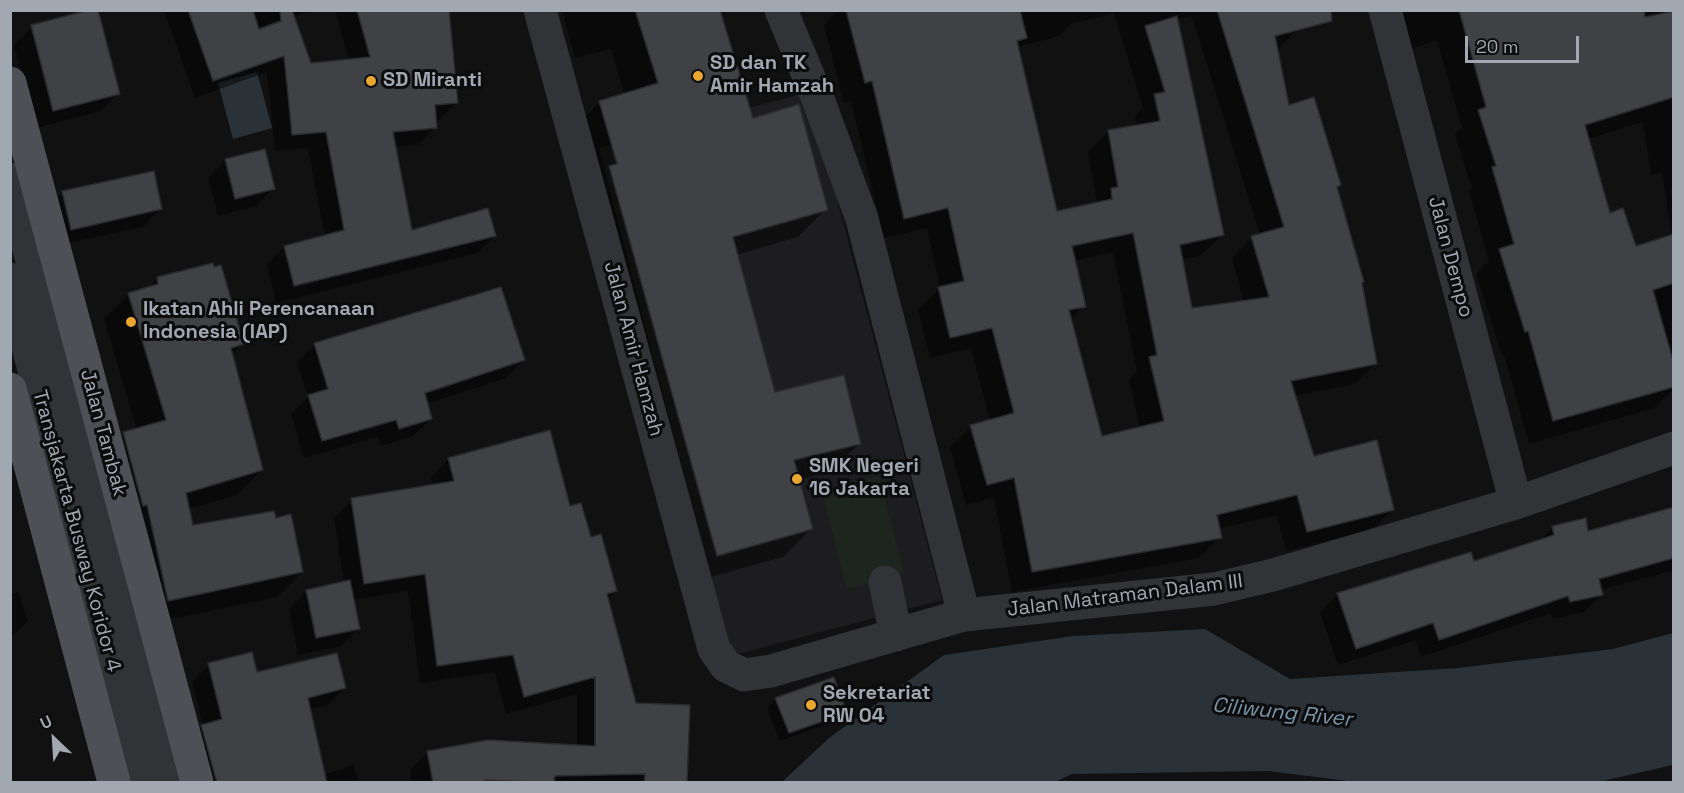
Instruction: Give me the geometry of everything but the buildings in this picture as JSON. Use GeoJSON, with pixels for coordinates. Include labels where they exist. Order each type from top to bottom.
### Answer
{"type":"FeatureCollection","features":[{"type":"Feature","properties":{"kind":"main road","name":"Jalan Tambak"},"geometry":{"type":"LineString","coordinates":[[10,83],[36,308],[197,783]]}},
{"type":"Feature","properties":{"kind":"main road"},"geometry":{"type":"LineString","coordinates":[[10,389],[114,783]]}},
{"type":"Feature","properties":{"kind":"street","name":"Jalan Amir Hamzah"},"geometry":{"type":"LineString","coordinates":[[540,10],[714,649],[726,666],[744,675]]}},
{"type":"Feature","properties":{"kind":"street"},"geometry":{"type":"LineString","coordinates":[[781,10],[818,99],[862,219],[964,615]]}},
{"type":"Feature","properties":{"kind":"street","name":"Jalan Dempo"},"geometry":{"type":"LineString","coordinates":[[1384,10],[1516,503]]}},
{"type":"Feature","properties":{"kind":"street","name":"Transjakarta Busway Koridor 4"},"geometry":{"type":"LineString","coordinates":[[10,179],[36,308],[143,783]]}},
{"type":"Feature","properties":{"kind":"street","name":"Transjakarta Busway Koridor 4"},"geometry":{"type":"LineString","coordinates":[[10,279],[36,308],[173,783]]}},
{"type":"Feature","properties":{"kind":"street","name":"Jalan Matraman Dalam III"},"geometry":{"type":"LineString","coordinates":[[744,675],[771,671],[964,615],[1214,589],[1273,575],[1516,503],[1674,448]]}},
{"type":"Feature","properties":{"kind":"street"},"geometry":{"type":"LineString","coordinates":[[885,582],[896,635]]}},
{"type":"Feature","properties":{"kind":"shaded area","name":"SMK Negeri 16 Jakarta"},"geometry":{"type":"Polygon","coordinates":[[[809,92],[942,600],[730,656],[599,148],[809,92]]]}},
{"type":"Feature","properties":{"kind":"shaded area"},"geometry":{"type":"Polygon","coordinates":[[[879,476],[904,574],[847,589],[822,491],[879,476]]]}},
{"type":"Feature","properties":{"kind":"water"},"geometry":{"type":"Polygon","coordinates":[[[257,72],[272,128],[233,139],[218,83],[257,72]]]}},
{"type":"Feature","properties":{"kind":"water","name":"Ciliwung River"},"geometry":{"type":"Polygon","coordinates":[[[1205,629],[1290,679],[1458,668],[1613,649],[1673,633],[1673,765],[1598,782],[1356,782],[1268,771],[1072,774],[1055,782],[782,782],[829,738],[944,655],[1073,636],[1205,629]]]}},
{"type":"Feature","properties":{"kind":"place","name":"SD dan TK Amir Hamzah"},"geometry":{"type":"Point","coordinates":[698,76]}},
{"type":"Feature","properties":{"kind":"place","name":"SD Miranti"},"geometry":{"type":"Point","coordinates":[371,81]}},
{"type":"Feature","properties":{"kind":"place","name":"Ikatan Ahli Perencanaan Indonesia (IAP)"},"geometry":{"type":"Point","coordinates":[131,322]}},
{"type":"Feature","properties":{"kind":"place","name":"SMK Negeri 16 Jakarta"},"geometry":{"type":"Point","coordinates":[797,479]}},
{"type":"Feature","properties":{"kind":"place","name":"Sekretariat RW 04"},"geometry":{"type":"Point","coordinates":[811,705]}}]}
